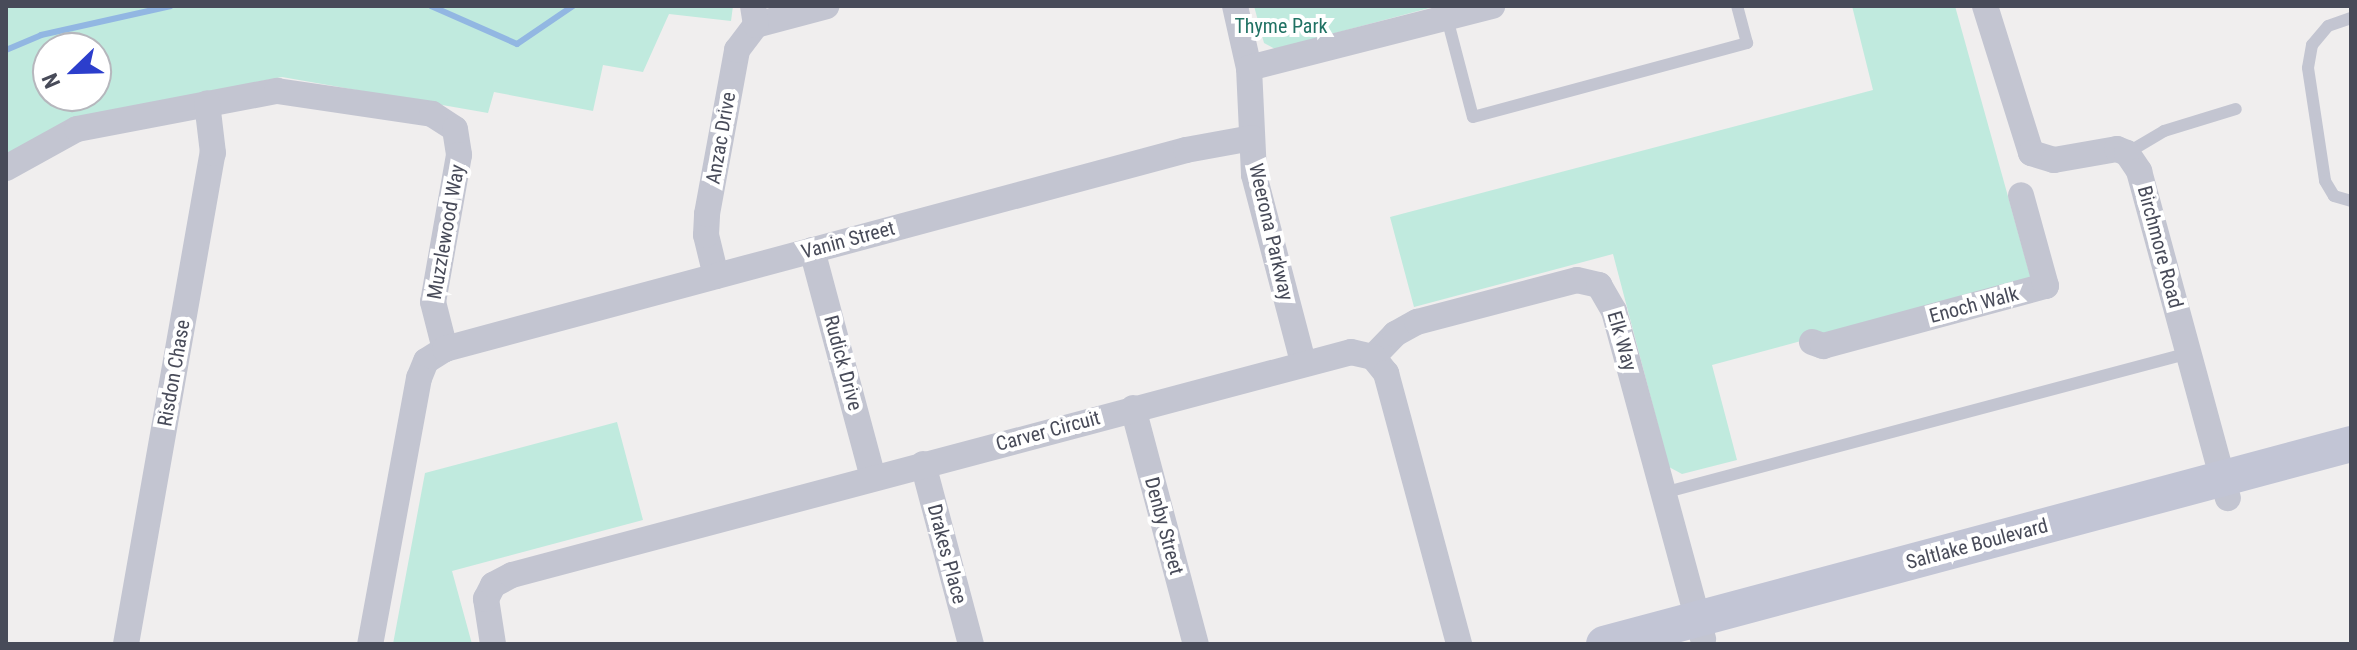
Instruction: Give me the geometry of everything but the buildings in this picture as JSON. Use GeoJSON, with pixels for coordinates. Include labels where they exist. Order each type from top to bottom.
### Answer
{"type":"FeatureCollection","features":[{"type":"Feature","properties":{"kind":"street"},"geometry":{"type":"LineString","coordinates":[[754,16],[827,6]]}},
{"type":"Feature","properties":{"kind":"street","name":"Weerona Parkway"},"geometry":{"type":"LineString","coordinates":[[1235,6],[1249,68],[1254,175],[1303,362]]}},
{"type":"Feature","properties":{"kind":"street"},"geometry":{"type":"LineString","coordinates":[[1249,68],[1492,6]]}},
{"type":"Feature","properties":{"kind":"street"},"geometry":{"type":"LineString","coordinates":[[1985,6],[2031,153],[2045,161],[2109,149],[2127,153]]}},
{"type":"Feature","properties":{"kind":"street","name":"Anzac Drive"},"geometry":{"type":"LineString","coordinates":[[716,276],[706,235],[707,214],[737,50],[754,16]]}},
{"type":"Feature","properties":{"kind":"street","name":"Muzzlewood Way"},"geometry":{"type":"LineString","coordinates":[[6,168],[77,129],[207,103],[304,91],[448,121],[460,145],[433,302],[445,349]]}},
{"type":"Feature","properties":{"kind":"street","name":"Risdon Chase"},"geometry":{"type":"LineString","coordinates":[[126,644],[213,153],[207,103]]}},
{"type":"Feature","properties":{"kind":"street","name":"Vanin Street"},"geometry":{"type":"LineString","coordinates":[[445,349],[1207,145],[1252,138]]}},
{"type":"Feature","properties":{"kind":"street","name":"Birchmore Road"},"geometry":{"type":"LineString","coordinates":[[2127,153],[2144,185],[2225,488]]}},
{"type":"Feature","properties":{"kind":"street","name":"Enoch Walk"},"geometry":{"type":"LineString","coordinates":[[1812,342],[1823,346],[2046,286],[2021,195]]}},
{"type":"Feature","properties":{"kind":"street","name":"Rudick Drive"},"geometry":{"type":"LineString","coordinates":[[812,250],[873,477]]}},
{"type":"Feature","properties":{"kind":"street","name":"Elk Way"},"geometry":{"type":"LineString","coordinates":[[1373,357],[1395,334],[1417,322],[1559,284],[1594,281],[1614,311],[1663,493],[1694,634]]}},
{"type":"Feature","properties":{"kind":"street"},"geometry":{"type":"LineString","coordinates":[[370,644],[419,378],[426,361],[445,349]]}},
{"type":"Feature","properties":{"kind":"street","name":"Carver Circuit"},"geometry":{"type":"LineString","coordinates":[[493,644],[486,599],[493,585],[512,575],[1303,362],[1351,352],[1373,357]]}},
{"type":"Feature","properties":{"kind":"street"},"geometry":{"type":"LineString","coordinates":[[1373,357],[1386,373],[1459,644]]}},
{"type":"Feature","properties":{"kind":"street","name":"Denby Street"},"geometry":{"type":"LineString","coordinates":[[1133,408],[1196,644]]}},
{"type":"Feature","properties":{"kind":"street","name":"Saltlake Boulevard"},"geometry":{"type":"LineString","coordinates":[[1604,644],[1694,634],[2225,488],[2351,444]]}},
{"type":"Feature","properties":{"kind":"street","name":"Drakes Place"},"geometry":{"type":"LineString","coordinates":[[923,464],[971,644]]}},
{"type":"Feature","properties":{"kind":"street","name":"Saltlake Boulevard"},"geometry":{"type":"LineString","coordinates":[[2225,488],[2351,465]]}},
{"type":"Feature","properties":{"kind":"lane"},"geometry":{"type":"LineString","coordinates":[[1447,18],[1473,117],[1747,43],[1737,6]]}},
{"type":"Feature","properties":{"kind":"lane"},"geometry":{"type":"LineString","coordinates":[[2351,18],[2328,26],[2312,45],[2308,68],[2325,181],[2334,196],[2351,201]]}},
{"type":"Feature","properties":{"kind":"lane"},"geometry":{"type":"LineString","coordinates":[[2127,153],[2164,131],[2236,109]]}},
{"type":"Feature","properties":{"kind":"lane"},"geometry":{"type":"LineString","coordinates":[[1663,493],[2189,353]]}},
{"type":"Feature","properties":{"kind":"green space"},"geometry":{"type":"Polygon","coordinates":[[[6,6],[733,6],[731,21],[669,14],[643,72],[603,65],[593,111],[494,92],[488,113],[282,77],[112,111],[112,32],[32,32],[32,112],[106,112],[86,116],[6,159],[6,6]]]}},
{"type":"Feature","properties":{"kind":"green space","name":"Thyme Park"},"geometry":{"type":"Polygon","coordinates":[[[1254,6],[1437,6],[1275,49],[1264,43],[1254,6]]]}},
{"type":"Feature","properties":{"kind":"green space"},"geometry":{"type":"Polygon","coordinates":[[[1852,6],[1955,6],[2031,279],[1712,365],[1737,460],[1682,474],[1669,467],[1613,254],[1414,307],[1390,217],[1873,90],[1852,6]]]}},
{"type":"Feature","properties":{"kind":"green space"},"geometry":{"type":"Polygon","coordinates":[[[617,422],[643,520],[452,571],[472,644],[393,644],[425,473],[617,422]]]}},
{"type":"Feature","properties":{"kind":"waterway"},"geometry":{"type":"LineString","coordinates":[[6,50],[41,35],[171,6]]}},
{"type":"Feature","properties":{"kind":"waterway"},"geometry":{"type":"LineString","coordinates":[[431,6],[517,44],[573,6]]}}]}
